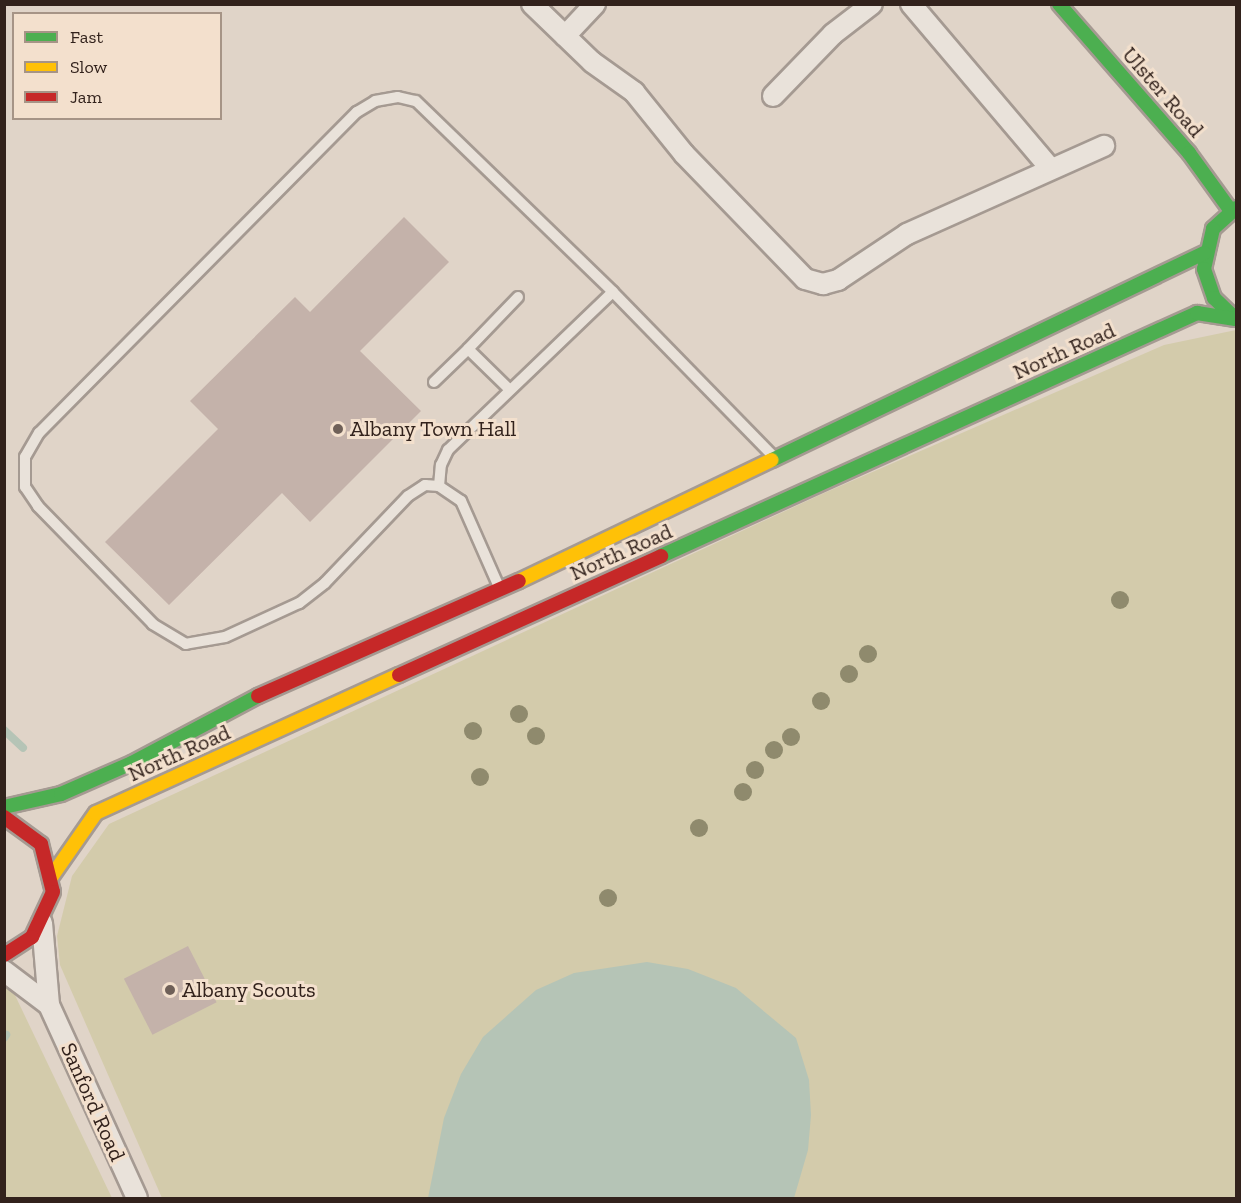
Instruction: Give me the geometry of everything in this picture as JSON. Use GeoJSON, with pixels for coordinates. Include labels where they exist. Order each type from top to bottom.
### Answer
{"type":"FeatureCollection","features":[{"type":"Feature","properties":{"kind":"main road","name":"Ulster Road"},"geometry":{"type":"LineString","coordinates":[[1059,4],[1189,153],[1234,210]]}},
{"type":"Feature","properties":{"kind":"main road"},"geometry":{"type":"LineString","coordinates":[[1234,210],[1213,229],[1204,253],[1207,284],[1214,298],[1236,319]]}},
{"type":"Feature","properties":{"kind":"main road","name":"North Road"},"geometry":{"type":"LineString","coordinates":[[4,807],[61,794],[132,763],[267,691],[501,590],[1204,253]]}},
{"type":"Feature","properties":{"kind":"main road","name":"North Road"},"geometry":{"type":"LineString","coordinates":[[52,876],[96,813],[1197,313],[1236,319]]}},
{"type":"Feature","properties":{"kind":"main road"},"geometry":{"type":"LineString","coordinates":[[4,816],[41,844],[52,876],[49,909],[42,924],[32,937],[4,955]]}},
{"type":"Feature","properties":{"kind":"street"},"geometry":{"type":"LineString","coordinates":[[532,4],[565,36],[634,92],[684,154],[805,279],[823,284],[838,280],[907,234],[1049,167],[1074,162],[1104,146]]}},
{"type":"Feature","properties":{"kind":"street"},"geometry":{"type":"LineString","coordinates":[[565,36],[596,4]]}},
{"type":"Feature","properties":{"kind":"street"},"geometry":{"type":"LineString","coordinates":[[773,96],[833,34],[872,4]]}},
{"type":"Feature","properties":{"kind":"street"},"geometry":{"type":"LineString","coordinates":[[911,4],[1049,167]]}},
{"type":"Feature","properties":{"kind":"street","name":"Sanford Road"},"geometry":{"type":"LineString","coordinates":[[42,924],[50,1005],[137,1198]]}},
{"type":"Feature","properties":{"kind":"street","name":"Sanford Road"},"geometry":{"type":"LineString","coordinates":[[4,971],[50,1005]]}},
{"type":"Feature","properties":{"kind":"lane"},"geometry":{"type":"LineString","coordinates":[[501,590],[468,512],[454,493],[439,486],[425,485],[408,496],[326,583],[299,603],[225,637],[186,644],[153,624],[38,506],[22,475],[31,444],[46,426],[357,112],[375,101],[398,97],[416,101],[613,292],[775,459]]}},
{"type":"Feature","properties":{"kind":"lane"},"geometry":{"type":"LineString","coordinates":[[439,486],[441,465],[448,450],[509,389],[613,292]]}},
{"type":"Feature","properties":{"kind":"lane"},"geometry":{"type":"LineString","coordinates":[[434,382],[518,297]]}},
{"type":"Feature","properties":{"kind":"lane"},"geometry":{"type":"LineString","coordinates":[[468,350],[509,389]]}},
{"type":"Feature","properties":{"kind":"shaded area"},"geometry":{"type":"Polygon","coordinates":[[[1236,330],[1236,1198],[162,1198],[60,965],[57,936],[72,876],[109,824],[822,494],[1164,345],[1236,330]]]}},
{"type":"Feature","properties":{"kind":"shaded area"},"geometry":{"type":"Polygon","coordinates":[[[647,962],[688,969],[736,988],[796,1038],[809,1080],[811,1115],[808,1150],[794,1198],[428,1198],[444,1118],[461,1074],[483,1037],[536,990],[574,973],[647,962]]]}},
{"type":"Feature","properties":{"kind":"shaded area"},"geometry":{"type":"Polygon","coordinates":[[[5,985],[13,991],[112,1198],[5,1198],[5,985]]]}},
{"type":"Feature","properties":{"kind":"building"},"geometry":{"type":"Polygon","coordinates":[[[404,217],[449,262],[360,351],[421,411],[310,522],[282,493],[169,605],[105,542],[218,429],[190,401],[295,297],[310,312],[404,217]]]}},
{"type":"Feature","properties":{"kind":"building","name":"Albany Scouts"},"geometry":{"type":"Polygon","coordinates":[[[188,946],[217,1002],[152,1035],[124,979],[188,946]]]}},
{"type":"Feature","properties":{"kind":"waterway"},"geometry":{"type":"LineString","coordinates":[[4,730],[23,748]]}},
{"type":"Feature","properties":{"kind":"traffic: fast"},"geometry":{"type":"LineString","coordinates":[[1059,4],[1189,153],[1231,211]]}},
{"type":"Feature","properties":{"kind":"traffic: fast"},"geometry":{"type":"LineString","coordinates":[[1236,208],[1213,229],[1204,269],[1214,298],[1236,319]]}},
{"type":"Feature","properties":{"kind":"traffic: fast"},"geometry":{"type":"LineString","coordinates":[[772,460],[1204,253]]}},
{"type":"Feature","properties":{"kind":"traffic: fast"},"geometry":{"type":"LineString","coordinates":[[661,556],[1197,313],[1236,319]]}},
{"type":"Feature","properties":{"kind":"traffic: fast"},"geometry":{"type":"LineString","coordinates":[[4,807],[61,794],[132,763],[258,696]]}},
{"type":"Feature","properties":{"kind":"traffic: slow"},"geometry":{"type":"LineString","coordinates":[[519,581],[772,460]]}},
{"type":"Feature","properties":{"kind":"traffic: slow"},"geometry":{"type":"LineString","coordinates":[[52,876],[96,813],[399,675]]}},
{"type":"Feature","properties":{"kind":"traffic: jam"},"geometry":{"type":"LineString","coordinates":[[399,675],[661,556]]}},
{"type":"Feature","properties":{"kind":"traffic: jam"},"geometry":{"type":"LineString","coordinates":[[258,696],[519,581]]}},
{"type":"Feature","properties":{"kind":"traffic: jam"},"geometry":{"type":"LineString","coordinates":[[4,817],[41,844],[53,892],[32,937],[4,955]]}},
{"type":"Feature","properties":{"kind":"place","name":"Albany Town Hall"},"geometry":{"type":"Point","coordinates":[338,429]}},
{"type":"Feature","properties":{"kind":"place","name":"Albany Scouts"},"geometry":{"type":"Point","coordinates":[170,990]}}]}
